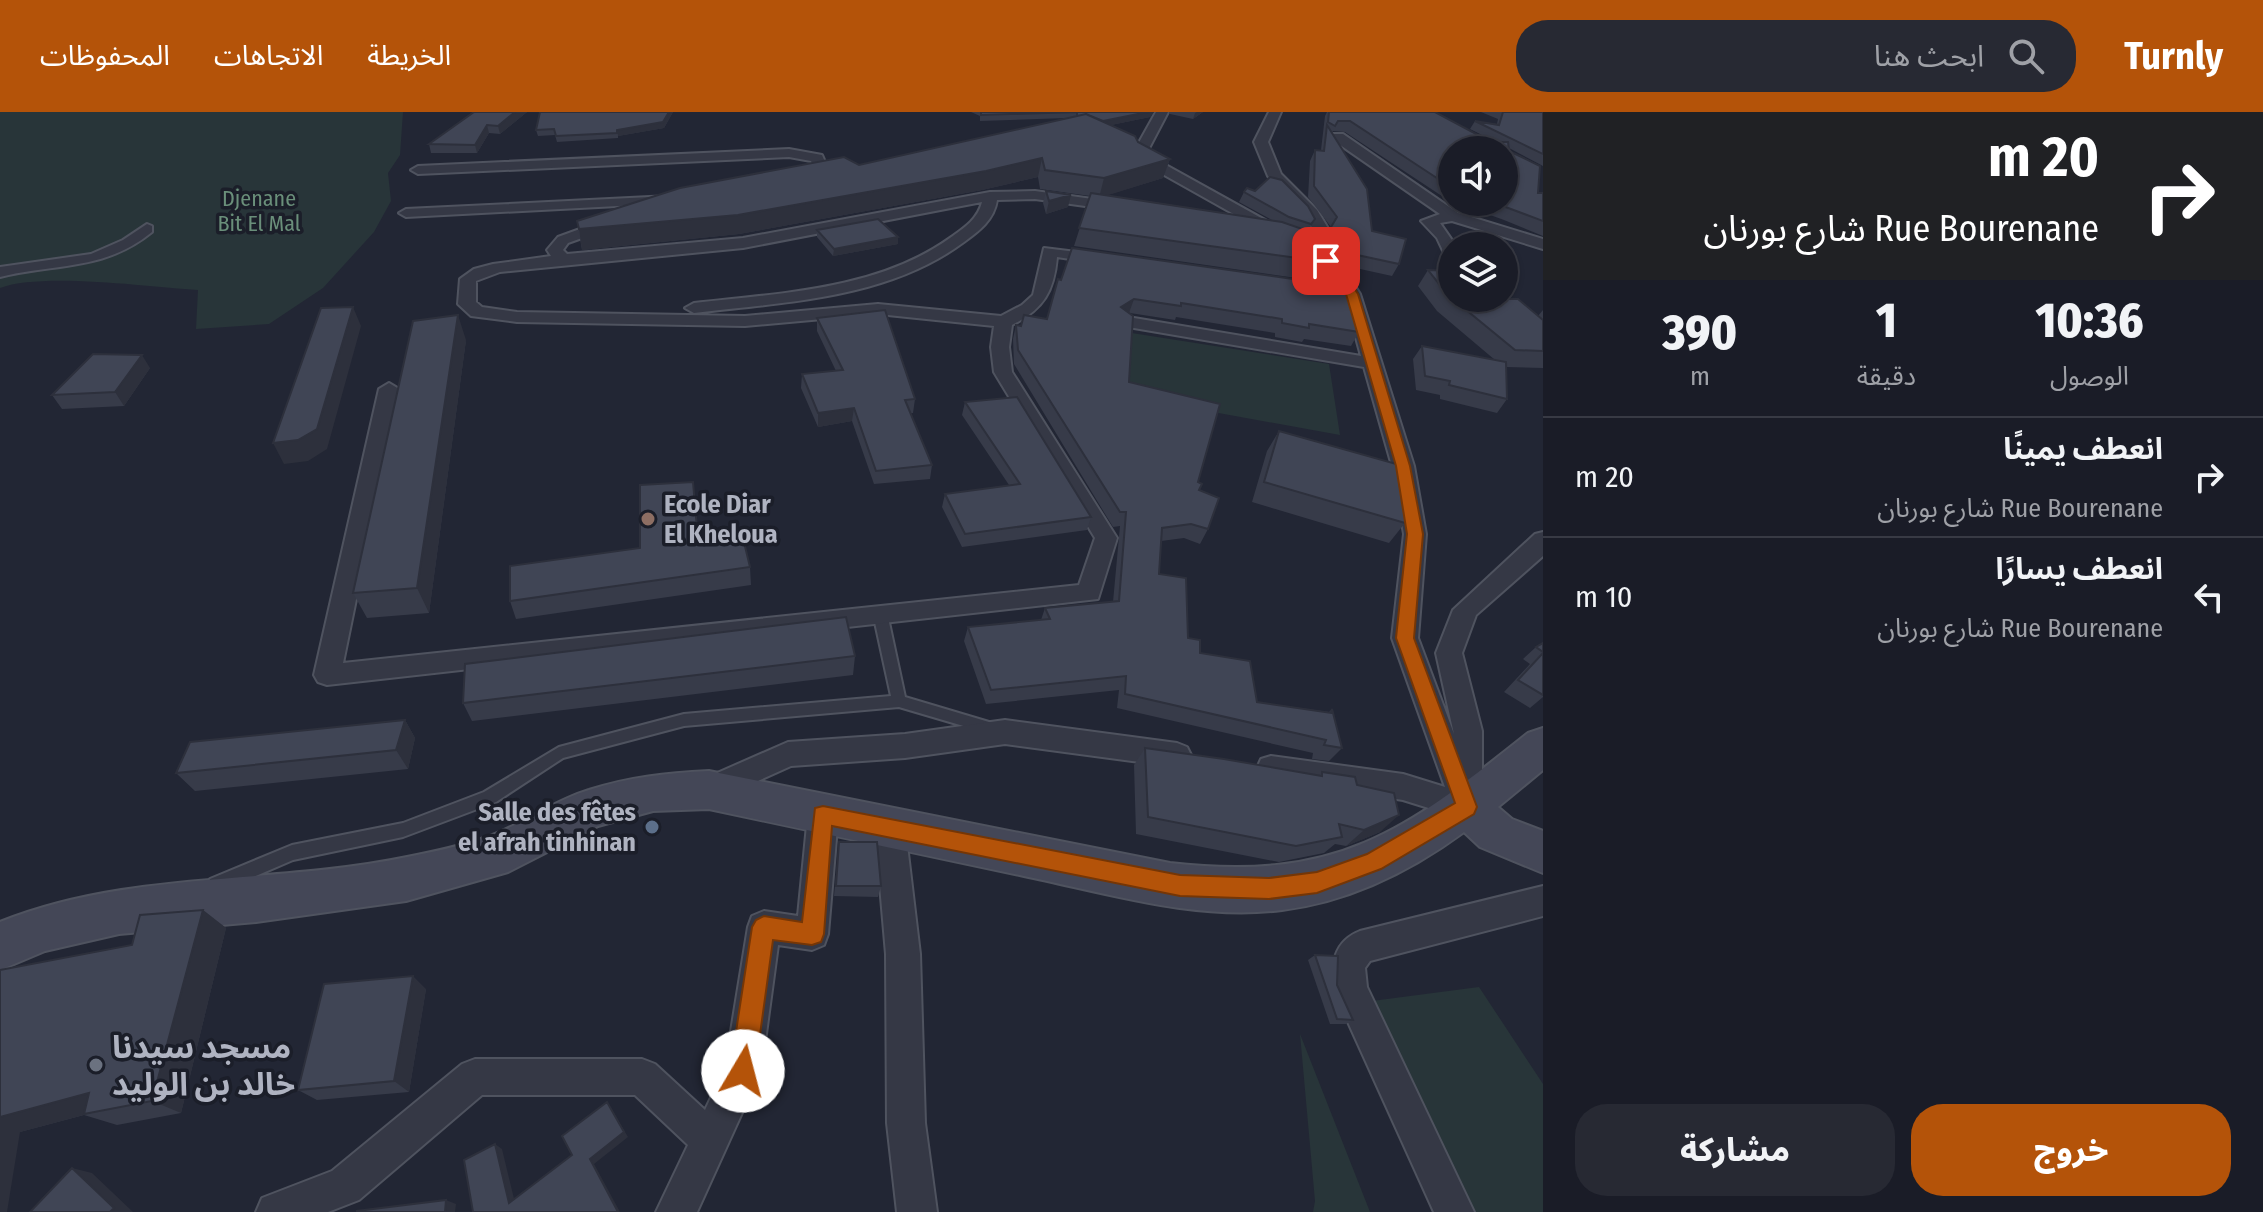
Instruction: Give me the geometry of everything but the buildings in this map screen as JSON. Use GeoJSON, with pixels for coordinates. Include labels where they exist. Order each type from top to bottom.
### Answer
{"type":"FeatureCollection","features":[{"type":"Feature","properties":{"kind":"street"},"geometry":{"type":"LineString","coordinates":[[1162,112],[1139,155],[1278,233],[1310,245],[1342,278],[1352,294],[1403,466],[1415,534],[1405,638],[1467,807]]}},
{"type":"Feature","properties":{"kind":"street"},"geometry":{"type":"LineString","coordinates":[[1275,112],[1261,142],[1275,176],[1312,213],[1321,230],[1310,245]]}},
{"type":"Feature","properties":{"kind":"street"},"geometry":{"type":"LineString","coordinates":[[1338,137],[1438,206]]}},
{"type":"Feature","properties":{"kind":"street"},"geometry":{"type":"LineString","coordinates":[[418,170],[789,153],[817,158],[821,169],[780,184]]}},
{"type":"Feature","properties":{"kind":"street"},"geometry":{"type":"LineString","coordinates":[[1123,263],[1050,251],[1045,294],[1028,311],[1004,322],[878,309],[745,321],[692,322],[623,317],[491,316],[477,312],[467,304],[468,279],[480,272],[563,259],[743,243],[990,196],[1035,195],[1130,209]]}},
{"type":"Feature","properties":{"kind":"street"},"geometry":{"type":"LineString","coordinates":[[623,317],[842,288],[902,270],[947,251],[985,217],[990,207],[990,196]]}},
{"type":"Feature","properties":{"kind":"street"},"geometry":{"type":"LineString","coordinates":[[406,213],[680,199],[563,240],[555,250],[563,259]]}},
{"type":"Feature","properties":{"kind":"street"},"geometry":{"type":"LineString","coordinates":[[1440,232],[1429,221],[1453,216],[1543,244]]}},
{"type":"Feature","properties":{"kind":"street"},"geometry":{"type":"LineString","coordinates":[[1237,227],[1278,233]]}},
{"type":"Feature","properties":{"kind":"street"},"geometry":{"type":"LineString","coordinates":[[0,272],[17,266],[102,258],[133,243],[147,229]]}},
{"type":"Feature","properties":{"kind":"street"},"geometry":{"type":"LineString","coordinates":[[1321,290],[1352,294]]}},
{"type":"Feature","properties":{"kind":"street"},"geometry":{"type":"LineString","coordinates":[[389,389],[327,675],[880,613],[1089,593],[1106,538],[1003,372],[1000,347],[1004,322]]}},
{"type":"Feature","properties":{"kind":"street"},"geometry":{"type":"LineString","coordinates":[[1128,322],[1372,363]]}},
{"type":"Feature","properties":{"kind":"street"},"geometry":{"type":"LineString","coordinates":[[1467,807],[1468,731],[1449,653],[1465,610],[1543,540]]}},
{"type":"Feature","properties":{"kind":"street"},"geometry":{"type":"LineString","coordinates":[[709,790],[788,754],[905,746],[1005,732],[1204,759]]}},
{"type":"Feature","properties":{"kind":"street"},"geometry":{"type":"LineString","coordinates":[[0,946],[43,928],[119,911],[256,900],[406,879],[492,857],[589,809],[653,792],[709,790],[1180,886],[1269,888],[1317,882],[1374,862],[1467,807],[1543,745]]}},
{"type":"Feature","properties":{"kind":"street"},"geometry":{"type":"LineString","coordinates":[[1250,765],[1403,787],[1467,807],[1496,833],[1543,852]]}},
{"type":"Feature","properties":{"kind":"street"},"geometry":{"type":"LineString","coordinates":[[676,1212],[743,1071],[764,927],[812,934],[823,815]]}},
{"type":"Feature","properties":{"kind":"street"},"geometry":{"type":"LineString","coordinates":[[890,828],[903,954],[906,1123],[917,1212]]}},
{"type":"Feature","properties":{"kind":"street"},"geometry":{"type":"LineString","coordinates":[[1454,1212],[1350,989],[1348,964],[1360,947],[1543,901]]}},
{"type":"Feature","properties":{"kind":"street"},"geometry":{"type":"LineString","coordinates":[[276,1212],[345,1186],[475,1077],[642,1077],[710,1140]]}},
{"type":"Feature","properties":{"kind":"lane"},"geometry":{"type":"LineString","coordinates":[[880,613],[899,701]]}},
{"type":"Feature","properties":{"kind":"lane"},"geometry":{"type":"LineString","coordinates":[[168,906],[292,853],[403,830],[490,797],[559,753],[684,720],[899,701],[1005,732]]}},
{"type":"Feature","properties":{"kind":"green space","name":"Djenane Bit El Mal"},"geometry":{"type":"Polygon","coordinates":[[[0,112],[403,112],[400,155],[388,173],[391,201],[374,232],[323,288],[269,324],[196,329],[198,290],[68,281],[19,283],[0,288],[0,112]]]}},
{"type":"Feature","properties":{"kind":"green space"},"geometry":{"type":"Polygon","coordinates":[[[1119,331],[1329,364],[1340,435],[1109,393],[1119,331]]]}},
{"type":"Feature","properties":{"kind":"green space"},"geometry":{"type":"Polygon","coordinates":[[[1479,987],[1543,1084],[1543,1212],[1440,1212],[1349,1004],[1479,987]]]}},
{"type":"Feature","properties":{"kind":"green space"},"geometry":{"type":"Polygon","coordinates":[[[1300,1034],[1370,1212],[1313,1212],[1315,1201],[1300,1034]]]}},
{"type":"Feature","properties":{"kind":"place","name":"Ecole Diar El Kheloua"},"geometry":{"type":"Point","coordinates":[648,519]}},
{"type":"Feature","properties":{"kind":"place","name":"Salle des fêtes el afrah tinhinan"},"geometry":{"type":"Point","coordinates":[652,827]}},
{"type":"Feature","properties":{"kind":"place","name":"مسجد سيدنا خالد بن الوليد"},"geometry":{"type":"Point","coordinates":[96,1065]}},
{"type":"Feature","properties":{"kind":"route"},"geometry":{"type":"LineString","coordinates":[[743,1071],[764,927],[812,934],[823,815],[1180,886],[1269,888],[1317,882],[1374,862],[1467,807],[1405,638],[1415,534],[1403,466],[1352,294],[1326,261]]}}]}
